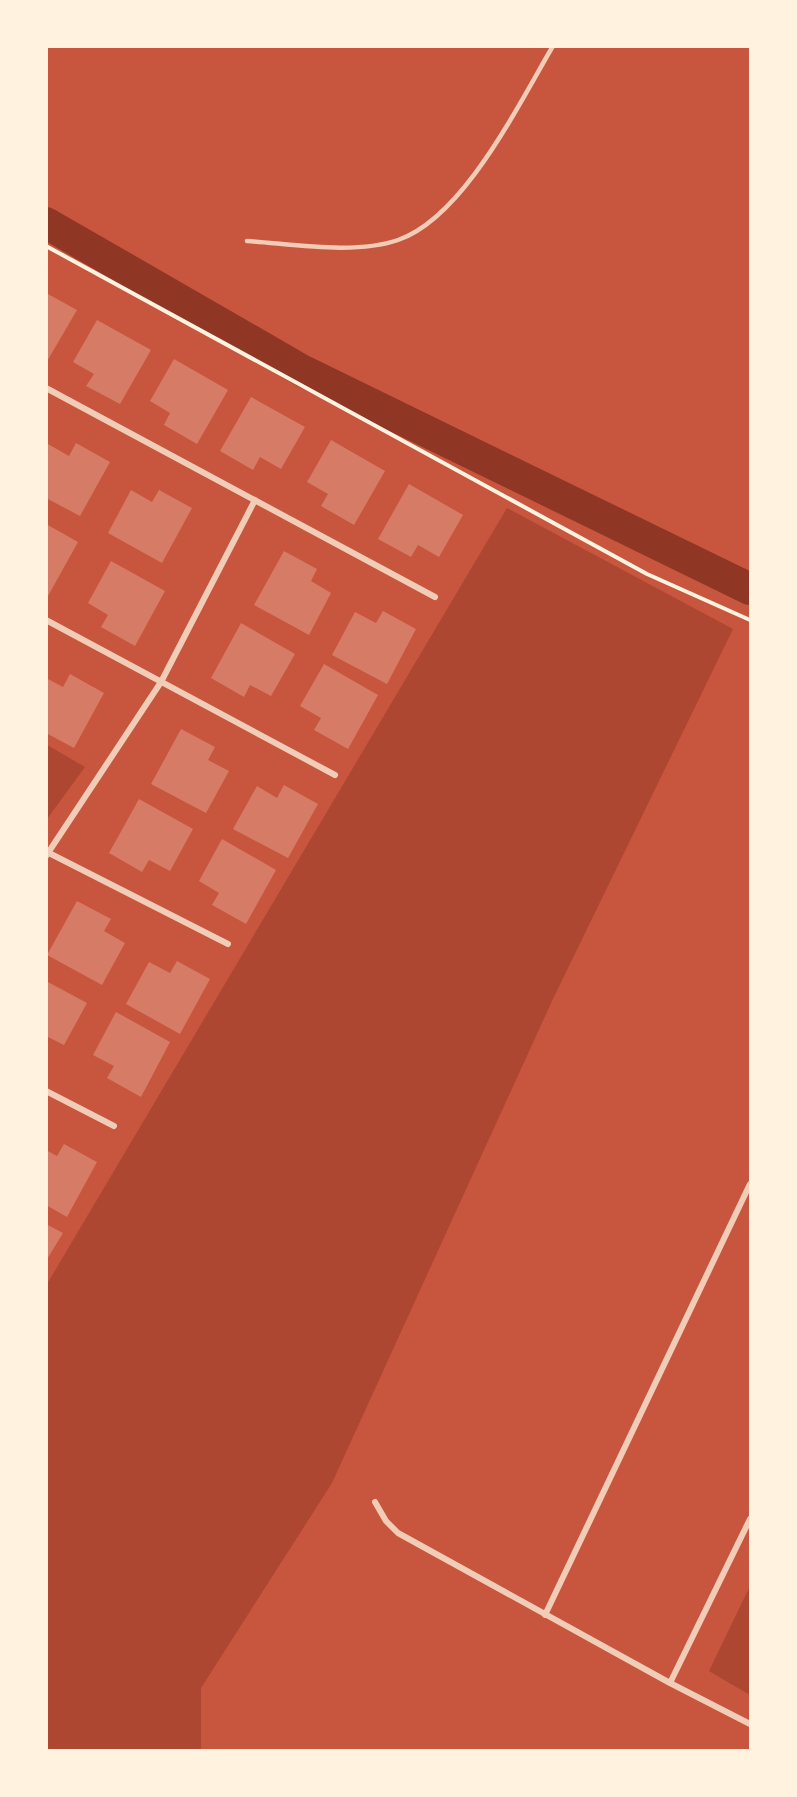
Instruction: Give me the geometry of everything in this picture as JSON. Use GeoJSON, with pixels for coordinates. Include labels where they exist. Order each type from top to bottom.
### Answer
{"type":"FeatureCollection","features":[{"type":"Feature","properties":{"kind":"street"},"geometry":{"type":"LineString","coordinates":[[46,388],[435,597]]}},
{"type":"Feature","properties":{"kind":"street"},"geometry":{"type":"LineString","coordinates":[[228,944],[48,855],[161,682],[255,500]]}},
{"type":"Feature","properties":{"kind":"street"},"geometry":{"type":"LineString","coordinates":[[46,620],[335,775]]}},
{"type":"Feature","properties":{"kind":"street"},"geometry":{"type":"LineString","coordinates":[[46,1091],[114,1126]]}},
{"type":"Feature","properties":{"kind":"street"},"geometry":{"type":"LineString","coordinates":[[545,1615],[750,1184]]}},
{"type":"Feature","properties":{"kind":"street"},"geometry":{"type":"LineString","coordinates":[[375,1502],[386,1521],[398,1533],[670,1683],[750,1724]]}},
{"type":"Feature","properties":{"kind":"street"},"geometry":{"type":"LineString","coordinates":[[670,1683],[750,1519]]}},
{"type":"Feature","properties":{"kind":"lane"},"geometry":{"type":"LineString","coordinates":[[247,241],[344,246],[378,244],[414,233],[448,206],[462,189],[505,126],[553,46]]}},
{"type":"Feature","properties":{"kind":"path"},"geometry":{"type":"LineString","coordinates":[[46,246],[647,574],[750,620]]}},
{"type":"Feature","properties":{"kind":"shaded area"},"geometry":{"type":"Polygon","coordinates":[[[507,508],[733,629],[552,1001],[332,1483],[201,1688],[201,1750],[47,1750],[47,1284],[507,508]]]}},
{"type":"Feature","properties":{"kind":"shaded area"},"geometry":{"type":"Polygon","coordinates":[[[47,745],[85,767],[47,819],[47,745]]]}},
{"type":"Feature","properties":{"kind":"shaded area"},"geometry":{"type":"Polygon","coordinates":[[[750,1586],[750,1695],[709,1671],[750,1586]]]}},
{"type":"Feature","properties":{"kind":"building"},"geometry":{"type":"Polygon","coordinates":[[[46,293],[77,310],[46,363],[46,293]]]}},
{"type":"Feature","properties":{"kind":"building"},"geometry":{"type":"Polygon","coordinates":[[[97,320],[151,350],[120,404],[86,386],[94,374],[73,362],[97,320]]]}},
{"type":"Feature","properties":{"kind":"building"},"geometry":{"type":"Polygon","coordinates":[[[174,359],[228,390],[197,444],[164,425],[170,413],[150,401],[174,359]]]}},
{"type":"Feature","properties":{"kind":"building"},"geometry":{"type":"Polygon","coordinates":[[[251,397],[305,427],[281,469],[260,457],[253,470],[220,451],[251,397]]]}},
{"type":"Feature","properties":{"kind":"building"},"geometry":{"type":"Polygon","coordinates":[[[331,440],[385,471],[354,525],[321,506],[328,494],[307,482],[331,440]]]}},
{"type":"Feature","properties":{"kind":"building"},"geometry":{"type":"Polygon","coordinates":[[[76,443],[110,462],[80,516],[46,498],[46,447],[48,444],[69,456],[76,443]]]}},
{"type":"Feature","properties":{"kind":"building"},"geometry":{"type":"Polygon","coordinates":[[[409,484],[463,515],[439,557],[418,545],[411,557],[378,539],[409,484]]]}},
{"type":"Feature","properties":{"kind":"building"},"geometry":{"type":"Polygon","coordinates":[[[131,490],[152,502],[159,490],[192,508],[162,563],[108,533],[131,490]]]}},
{"type":"Feature","properties":{"kind":"building"},"geometry":{"type":"Polygon","coordinates":[[[46,524],[78,542],[48,596],[46,595],[46,524]]]}},
{"type":"Feature","properties":{"kind":"building"},"geometry":{"type":"Polygon","coordinates":[[[284,551],[317,569],[311,581],[331,593],[309,635],[254,605],[284,551]]]}},
{"type":"Feature","properties":{"kind":"building"},"geometry":{"type":"Polygon","coordinates":[[[111,561],[165,591],[135,646],[101,627],[108,615],[88,603],[111,561]]]}},
{"type":"Feature","properties":{"kind":"building"},"geometry":{"type":"Polygon","coordinates":[[[383,611],[416,629],[387,684],[332,655],[355,612],[376,623],[383,611]]]}},
{"type":"Feature","properties":{"kind":"building"},"geometry":{"type":"Polygon","coordinates":[[[241,623],[295,654],[271,696],[250,685],[244,697],[211,678],[241,623]]]}},
{"type":"Feature","properties":{"kind":"building"},"geometry":{"type":"Polygon","coordinates":[[[324,664],[378,695],[348,749],[314,730],[321,718],[300,706],[324,664]]]}},
{"type":"Feature","properties":{"kind":"building"},"geometry":{"type":"Polygon","coordinates":[[[70,674],[104,693],[74,748],[46,733],[46,678],[63,687],[70,674]]]}},
{"type":"Feature","properties":{"kind":"building"},"geometry":{"type":"Polygon","coordinates":[[[181,729],[215,747],[208,760],[229,771],[206,813],[151,784],[181,729]]]}},
{"type":"Feature","properties":{"kind":"building"},"geometry":{"type":"Polygon","coordinates":[[[284,785],[318,804],[288,858],[233,829],[257,786],[277,798],[284,785]]]}},
{"type":"Feature","properties":{"kind":"building"},"geometry":{"type":"Polygon","coordinates":[[[139,799],[193,829],[170,871],[149,860],[142,872],[109,853],[139,799]]]}},
{"type":"Feature","properties":{"kind":"building"},"geometry":{"type":"Polygon","coordinates":[[[222,839],[276,870],[246,924],[212,905],[219,893],[199,881],[222,839]]]}},
{"type":"Feature","properties":{"kind":"building"},"geometry":{"type":"Polygon","coordinates":[[[77,901],[111,919],[104,931],[125,943],[102,985],[47,955],[77,901]]]}},
{"type":"Feature","properties":{"kind":"building"},"geometry":{"type":"Polygon","coordinates":[[[177,961],[210,979],[180,1034],[126,1004],[149,962],[170,973],[177,961]]]}},
{"type":"Feature","properties":{"kind":"building"},"geometry":{"type":"Polygon","coordinates":[[[46,981],[87,1003],[64,1045],[46,1036],[46,981]]]}},
{"type":"Feature","properties":{"kind":"building"},"geometry":{"type":"Polygon","coordinates":[[[116,1012],[170,1042],[141,1097],[107,1078],[114,1066],[93,1055],[116,1012]]]}},
{"type":"Feature","properties":{"kind":"building"},"geometry":{"type":"Polygon","coordinates":[[[64,1144],[97,1162],[67,1217],[46,1205],[46,1150],[57,1156],[64,1144]]]}},
{"type":"Feature","properties":{"kind":"building"},"geometry":{"type":"Polygon","coordinates":[[[46,1224],[63,1233],[46,1261],[46,1224]]]}},
{"type":"Feature","properties":{"kind":"waterway"},"geometry":{"type":"LineString","coordinates":[[46,223],[303,371],[750,589]]}}]}
